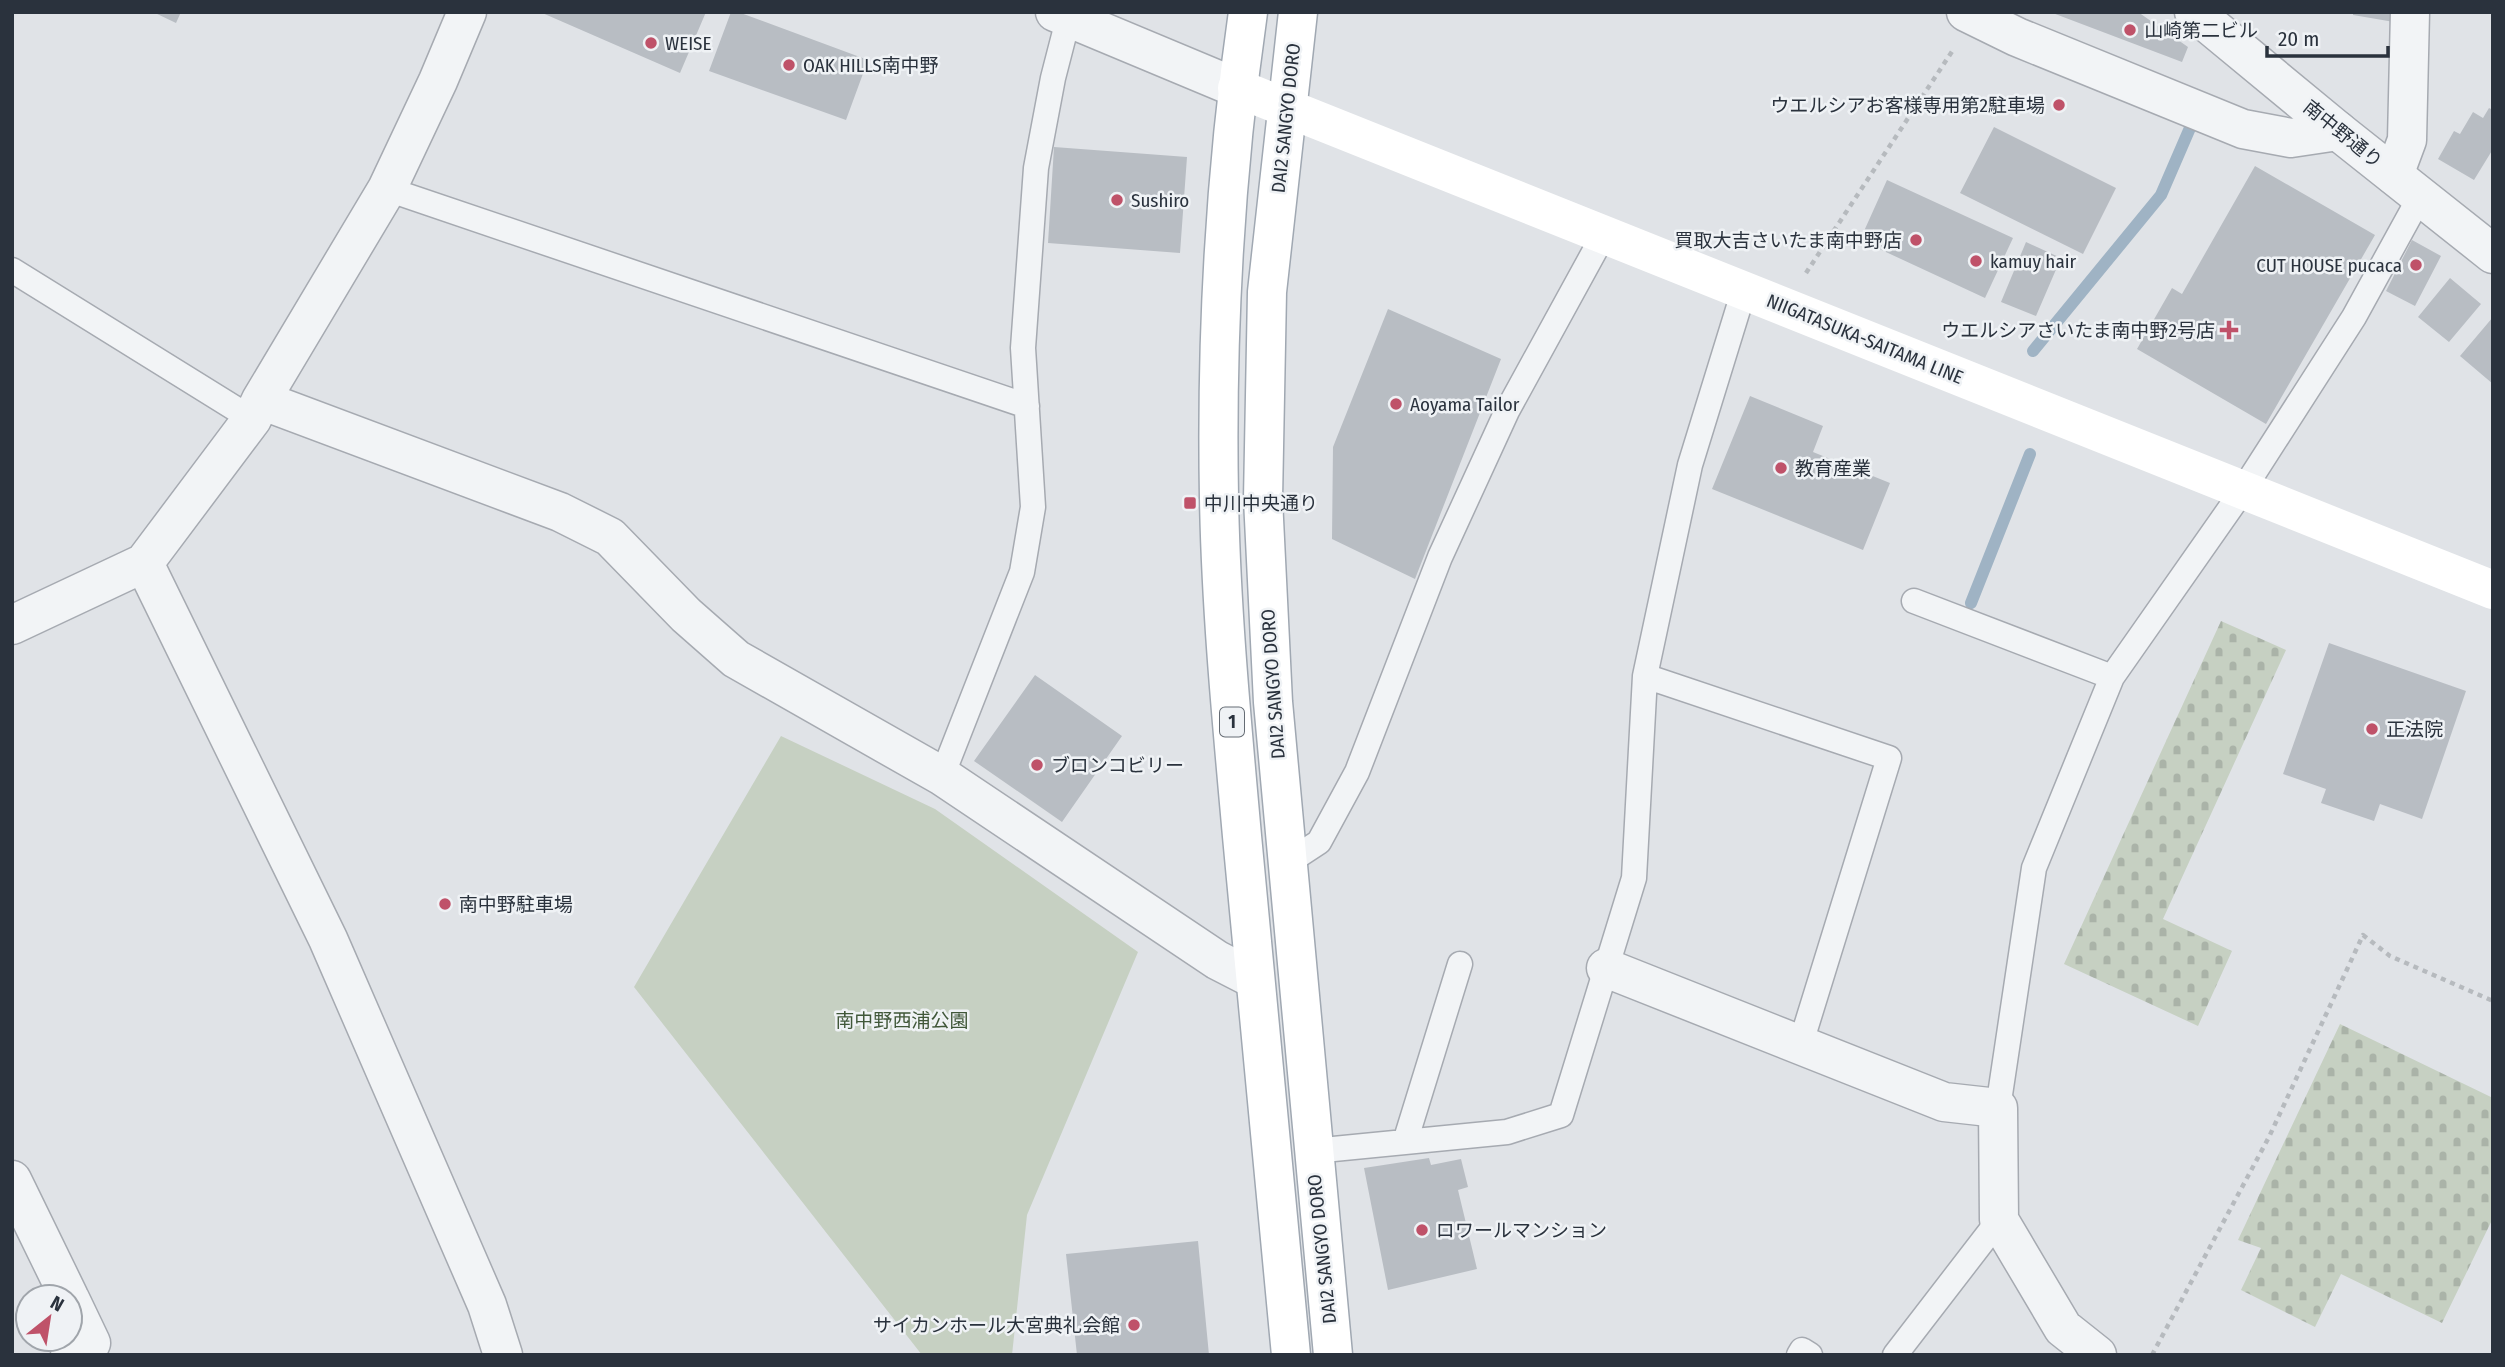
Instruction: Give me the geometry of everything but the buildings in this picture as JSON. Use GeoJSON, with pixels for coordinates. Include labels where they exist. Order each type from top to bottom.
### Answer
{"type":"FeatureCollection","features":[{"type":"Feature","properties":{"kind":"main road","name":"1"},"geometry":{"type":"LineString","coordinates":[[1248,12],[1237,88],[1222,295],[1219,499],[1231,707],[1254,979],[1291,1355]]}},
{"type":"Feature","properties":{"kind":"main road","name":"DAI2 SANGYO DORO"},"geometry":{"type":"LineString","coordinates":[[1298,12],[1267,292],[1264,499],[1273,702],[1312,1151],[1333,1355]]}},
{"type":"Feature","properties":{"kind":"main road","name":"NIIGATASUKA-SAITAMA LINE"},"geometry":{"type":"LineString","coordinates":[[1237,88],[2493,590]]}},
{"type":"Feature","properties":{"kind":"street"},"geometry":{"type":"LineString","coordinates":[[12,625],[144,563],[257,409],[387,189],[467,12]]}},
{"type":"Feature","properties":{"kind":"street","name":"南中野通り"},"geometry":{"type":"LineString","coordinates":[[2194,12],[2493,254]]}},
{"type":"Feature","properties":{"kind":"street"},"geometry":{"type":"LineString","coordinates":[[2407,185],[2410,12]]}},
{"type":"Feature","properties":{"kind":"street"},"geometry":{"type":"LineString","coordinates":[[1065,14],[1237,88]]}},
{"type":"Feature","properties":{"kind":"street"},"geometry":{"type":"LineString","coordinates":[[1970,15],[2017,37],[2243,129],[2291,138],[2338,131]]}},
{"type":"Feature","properties":{"kind":"street"},"geometry":{"type":"LineString","coordinates":[[257,409],[560,512],[610,537],[687,615],[736,659],[942,776],[1217,960],[1254,979]]}},
{"type":"Feature","properties":{"kind":"street"},"geometry":{"type":"LineString","coordinates":[[144,563],[327,939],[487,1305],[503,1355]]}},
{"type":"Feature","properties":{"kind":"street"},"geometry":{"type":"LineString","coordinates":[[1606,968],[1944,1101],[1998,1108],[1999,1220],[2063,1328],[2097,1355]]}},
{"type":"Feature","properties":{"kind":"street"},"geometry":{"type":"LineString","coordinates":[[12,1180],[63,1283]]}},
{"type":"Feature","properties":{"kind":"street"},"geometry":{"type":"LineString","coordinates":[[84,1328],[91,1343],[84,1347]]}},
{"type":"Feature","properties":{"kind":"lane"},"geometry":{"type":"LineString","coordinates":[[942,776],[1022,572],[1033,507],[1023,348],[1036,168],[1065,14]]}},
{"type":"Feature","properties":{"kind":"lane"},"geometry":{"type":"LineString","coordinates":[[1998,1108],[2035,868],[2112,677],[2243,490],[2354,317],[2407,185]]}},
{"type":"Feature","properties":{"kind":"lane"},"geometry":{"type":"LineString","coordinates":[[387,189],[1027,406]]}},
{"type":"Feature","properties":{"kind":"lane"},"geometry":{"type":"LineString","coordinates":[[1287,863],[1320,842],[1357,772],[1440,557],[1496,435],[1604,234]]}},
{"type":"Feature","properties":{"kind":"lane"},"geometry":{"type":"LineString","coordinates":[[12,270],[257,409]]}},
{"type":"Feature","properties":{"kind":"lane"},"geometry":{"type":"LineString","coordinates":[[1312,1151],[1507,1132],[1561,1115],[1634,878],[1645,676],[1690,465],[1744,290]]}},
{"type":"Feature","properties":{"kind":"lane"},"geometry":{"type":"LineString","coordinates":[[1914,601],[2112,677]]}},
{"type":"Feature","properties":{"kind":"lane"},"geometry":{"type":"LineString","coordinates":[[1645,676],[1889,758],[1800,1046]]}},
{"type":"Feature","properties":{"kind":"lane"},"geometry":{"type":"LineString","coordinates":[[1405,1142],[1460,964]]}},
{"type":"Feature","properties":{"kind":"lane"},"geometry":{"type":"LineString","coordinates":[[1895,1355],[1999,1220]]}},
{"type":"Feature","properties":{"kind":"lane"},"geometry":{"type":"LineString","coordinates":[[1798,1355],[1802,1350],[1810,1355]]}},
{"type":"Feature","properties":{"kind":"path"},"geometry":{"type":"LineString","coordinates":[[1806,272],[1970,15]]}},
{"type":"Feature","properties":{"kind":"path"},"geometry":{"type":"LineString","coordinates":[[2152,1355],[2269,1137],[2363,935],[2389,956],[2493,1001]]}},
{"type":"Feature","properties":{"kind":"green space"},"geometry":{"type":"Polygon","coordinates":[[[2221,621],[2286,650],[2163,919],[2232,951],[2198,1026],[2064,964],[2221,621]]]}},
{"type":"Feature","properties":{"kind":"green space","name":"南中野西浦公園"},"geometry":{"type":"Polygon","coordinates":[[[781,736],[935,809],[1138,952],[1027,1215],[1012,1355],[922,1355],[634,987],[781,736]]]}},
{"type":"Feature","properties":{"kind":"green space"},"geometry":{"type":"Polygon","coordinates":[[[2340,1024],[2493,1098],[2493,1218],[2442,1323],[2341,1274],[2315,1327],[2241,1290],[2261,1248],[2238,1240],[2340,1024]]]}},
{"type":"Feature","properties":{"kind":"waterway"},"geometry":{"type":"LineString","coordinates":[[2033,351],[2161,195],[2193,121]]}},
{"type":"Feature","properties":{"kind":"waterway"},"geometry":{"type":"LineString","coordinates":[[1971,603],[2030,454]]}},
{"type":"Feature","properties":{"kind":"place","name":"山崎第二ビル"},"geometry":{"type":"Point","coordinates":[2130,30]}},
{"type":"Feature","properties":{"kind":"place","name":"WEISE"},"geometry":{"type":"Point","coordinates":[651,43]}},
{"type":"Feature","properties":{"kind":"place","name":"OAK HILLS南中野"},"geometry":{"type":"Point","coordinates":[789,65]}},
{"type":"Feature","properties":{"kind":"place","name":"ウエルシアお客様専用第2駐車場"},"geometry":{"type":"Point","coordinates":[2059,105]}},
{"type":"Feature","properties":{"kind":"place","name":"Sushiro"},"geometry":{"type":"Point","coordinates":[1117,200]}},
{"type":"Feature","properties":{"kind":"place","name":"買取大吉さいたま南中野店"},"geometry":{"type":"Point","coordinates":[1916,240]}},
{"type":"Feature","properties":{"kind":"place","name":"kamuy hair"},"geometry":{"type":"Point","coordinates":[1976,261]}},
{"type":"Feature","properties":{"kind":"place","name":"CUT HOUSE pucaca"},"geometry":{"type":"Point","coordinates":[2416,265]}},
{"type":"Feature","properties":{"kind":"place","name":"ウエルシアさいたま南中野2号店"},"geometry":{"type":"Point","coordinates":[2229,330]}},
{"type":"Feature","properties":{"kind":"place","name":"Aoyama Tailor"},"geometry":{"type":"Point","coordinates":[1396,404]}},
{"type":"Feature","properties":{"kind":"place","name":"教育産業"},"geometry":{"type":"Point","coordinates":[1781,468]}},
{"type":"Feature","properties":{"kind":"place","name":"中川中央通り"},"geometry":{"type":"Point","coordinates":[1190,503]}},
{"type":"Feature","properties":{"kind":"place","name":"正法院"},"geometry":{"type":"Point","coordinates":[2372,729]}},
{"type":"Feature","properties":{"kind":"place","name":"ブロンコビリー"},"geometry":{"type":"Point","coordinates":[1037,765]}},
{"type":"Feature","properties":{"kind":"place","name":"南中野駐車場"},"geometry":{"type":"Point","coordinates":[445,904]}},
{"type":"Feature","properties":{"kind":"place","name":"ロワールマンション"},"geometry":{"type":"Point","coordinates":[1422,1230]}},
{"type":"Feature","properties":{"kind":"place","name":"サイカンホール大宮典礼会館"},"geometry":{"type":"Point","coordinates":[1134,1325]}}]}
